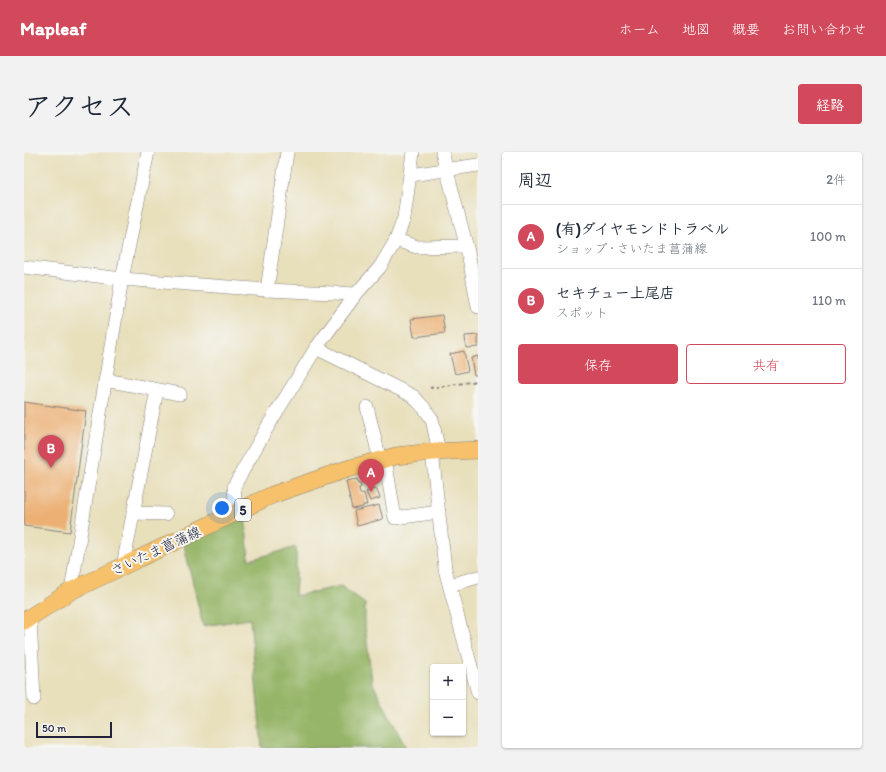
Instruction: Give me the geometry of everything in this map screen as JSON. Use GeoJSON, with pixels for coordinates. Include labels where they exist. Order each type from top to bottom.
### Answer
{"type":"FeatureCollection","features":[{"type":"Feature","properties":{"kind":"main road","name":"さいたま菖蒲線"},"geometry":{"type":"LineString","coordinates":[[27,619],[71,591],[272,495],[348,469],[396,456],[478,450]]}},
{"type":"Feature","properties":{"kind":"street"},"geometry":{"type":"LineString","coordinates":[[71,591],[122,279],[148,152]]}},
{"type":"Feature","properties":{"kind":"street"},"geometry":{"type":"LineString","coordinates":[[267,290],[287,152]]}},
{"type":"Feature","properties":{"kind":"street"},"geometry":{"type":"LineString","coordinates":[[236,513],[234,486],[268,426],[316,348],[356,294],[380,266],[396,240],[404,218],[413,152]]}},
{"type":"Feature","properties":{"kind":"street"},"geometry":{"type":"LineString","coordinates":[[442,152],[471,250],[478,307]]}},
{"type":"Feature","properties":{"kind":"street"},"geometry":{"type":"LineString","coordinates":[[410,175],[478,165]]}},
{"type":"Feature","properties":{"kind":"street"},"geometry":{"type":"LineString","coordinates":[[396,240],[417,247],[471,250]]}},
{"type":"Feature","properties":{"kind":"street"},"geometry":{"type":"LineString","coordinates":[[24,267],[122,279],[267,290],[356,294]]}},
{"type":"Feature","properties":{"kind":"street"},"geometry":{"type":"LineString","coordinates":[[316,348],[413,396],[432,419],[445,569],[478,693]]}},
{"type":"Feature","properties":{"kind":"street"},"geometry":{"type":"LineString","coordinates":[[106,380],[180,394]]}},
{"type":"Feature","properties":{"kind":"street"},"geometry":{"type":"LineString","coordinates":[[123,566],[157,390]]}},
{"type":"Feature","properties":{"kind":"street"},"geometry":{"type":"LineString","coordinates":[[367,407],[383,459],[395,518],[439,512]]}},
{"type":"Feature","properties":{"kind":"street"},"geometry":{"type":"LineString","coordinates":[[133,513],[166,514]]}},
{"type":"Feature","properties":{"kind":"street"},"geometry":{"type":"LineString","coordinates":[[450,584],[478,577]]}},
{"type":"Feature","properties":{"kind":"street"},"geometry":{"type":"LineString","coordinates":[[27,619],[34,699]]}},
{"type":"Feature","properties":{"kind":"path"},"geometry":{"type":"LineString","coordinates":[[430,388],[478,381]]}},
{"type":"Feature","properties":{"kind":"green space"},"geometry":{"type":"Polygon","coordinates":[[[245,515],[249,560],[296,547],[295,596],[341,586],[365,604],[365,626],[372,682],[406,748],[262,748],[250,619],[203,626],[184,545],[245,515]]]}},
{"type":"Feature","properties":{"kind":"building"},"geometry":{"type":"Polygon","coordinates":[[[442,315],[445,333],[414,337],[411,319],[442,315]]]}},
{"type":"Feature","properties":{"kind":"building"},"geometry":{"type":"Polygon","coordinates":[[[478,335],[478,347],[466,348],[465,336],[478,335]]]}},
{"type":"Feature","properties":{"kind":"building"},"geometry":{"type":"Polygon","coordinates":[[[464,351],[468,371],[455,374],[450,354],[464,351]]]}},
{"type":"Feature","properties":{"kind":"building"},"geometry":{"type":"Polygon","coordinates":[[[478,356],[478,375],[474,375],[471,358],[478,356]]]}},
{"type":"Feature","properties":{"kind":"building"},"geometry":{"type":"Polygon","coordinates":[[[24,402],[86,411],[70,532],[24,526],[24,402]]]}},
{"type":"Feature","properties":{"kind":"building"},"geometry":{"type":"Polygon","coordinates":[[[357,479],[358,484],[360,484],[361,487],[359,488],[360,494],[364,493],[367,505],[352,509],[346,481],[357,479]]]}},
{"type":"Feature","properties":{"kind":"building"},"geometry":{"type":"Polygon","coordinates":[[[376,488],[380,498],[370,501],[366,492],[376,488]]]}},
{"type":"Feature","properties":{"kind":"building"},"geometry":{"type":"Polygon","coordinates":[[[379,505],[383,519],[357,526],[354,511],[379,505]]]}},
{"type":"Feature","properties":{"kind":"place","name":"セキチュー上尾店"},"geometry":{"type":"Point","coordinates":[51,468]}},
{"type":"Feature","properties":{"kind":"place","name":"(有)ダイヤモンドトラベル"},"geometry":{"type":"Point","coordinates":[371,492]}}]}
